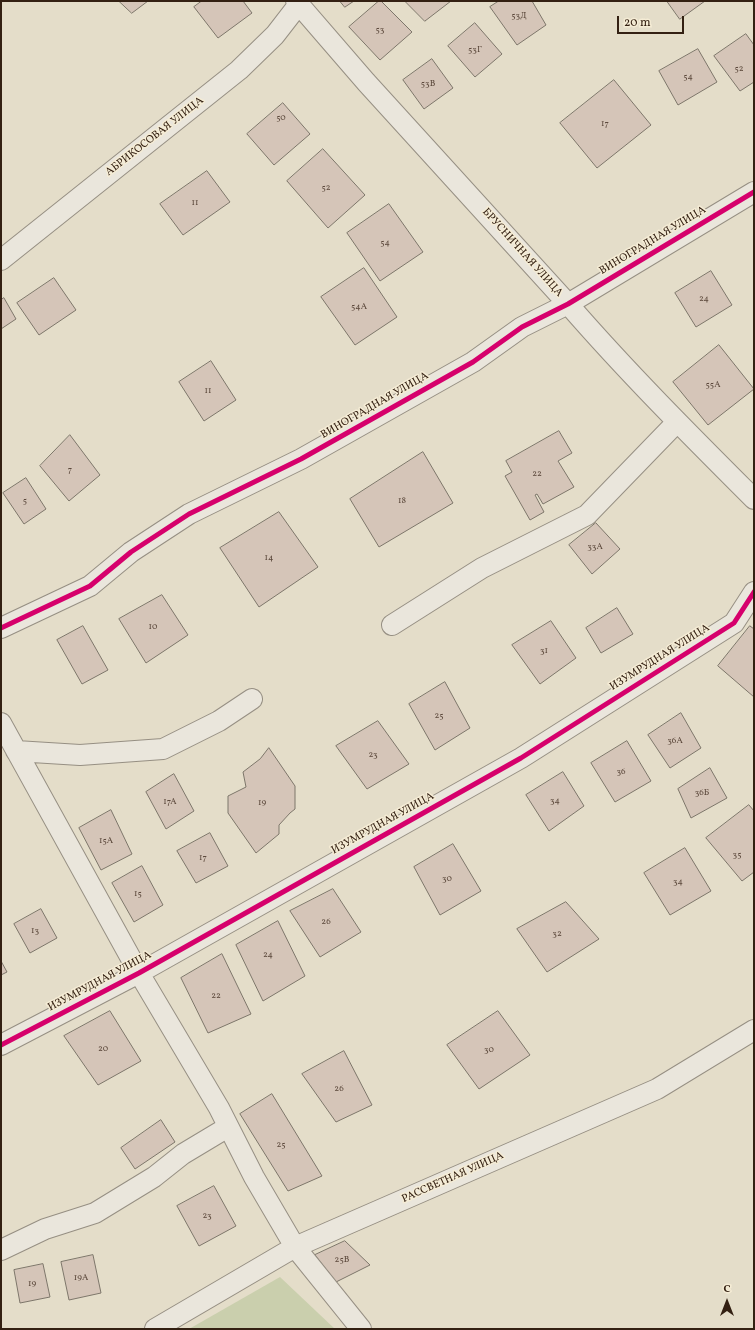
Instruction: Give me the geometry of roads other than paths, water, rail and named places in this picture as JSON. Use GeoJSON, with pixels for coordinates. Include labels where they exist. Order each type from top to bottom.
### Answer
{"type":"FeatureCollection","features":[{"type":"Feature","properties":{"kind":"street","name":"АБРИКОСОВАЯ УЛИЦА"},"geometry":{"type":"LineString","coordinates":[[1,260],[239,70],[275,35],[298,2]]}},
{"type":"Feature","properties":{"kind":"street","name":"БРУСНИЧНАЯ УЛИЦА"},"geometry":{"type":"LineString","coordinates":[[298,2],[366,82],[599,339],[677,422],[754,500]]}},
{"type":"Feature","properties":{"kind":"street","name":"ВИНОГРАДНАЯ УЛИЦА"},"geometry":{"type":"LineString","coordinates":[[1,628],[90,586],[131,552],[189,514],[301,459],[473,362],[522,327],[568,304],[754,192]]}},
{"type":"Feature","properties":{"kind":"street"},"geometry":{"type":"LineString","coordinates":[[392,625],[482,568],[587,515],[677,422]]}},
{"type":"Feature","properties":{"kind":"street","name":"ИЗУМРУДНАЯ УЛИЦА"},"geometry":{"type":"LineString","coordinates":[[1,1045],[139,974],[522,758],[734,623],[754,592]]}},
{"type":"Feature","properties":{"kind":"street"},"geometry":{"type":"LineString","coordinates":[[16,751],[80,755],[163,749],[218,721],[252,699]]}},
{"type":"Feature","properties":{"kind":"street"},"geometry":{"type":"LineString","coordinates":[[1,723],[139,974],[215,1102],[254,1177],[295,1247],[361,1329]]}},
{"type":"Feature","properties":{"kind":"street","name":"РАССВЕТНАЯ УЛИЦА"},"geometry":{"type":"LineString","coordinates":[[154,1329],[295,1247],[657,1089],[754,1030]]}},
{"type":"Feature","properties":{"kind":"street"},"geometry":{"type":"LineString","coordinates":[[1,1250],[45,1229],[95,1213],[154,1177],[183,1154],[228,1127]]}}]}
